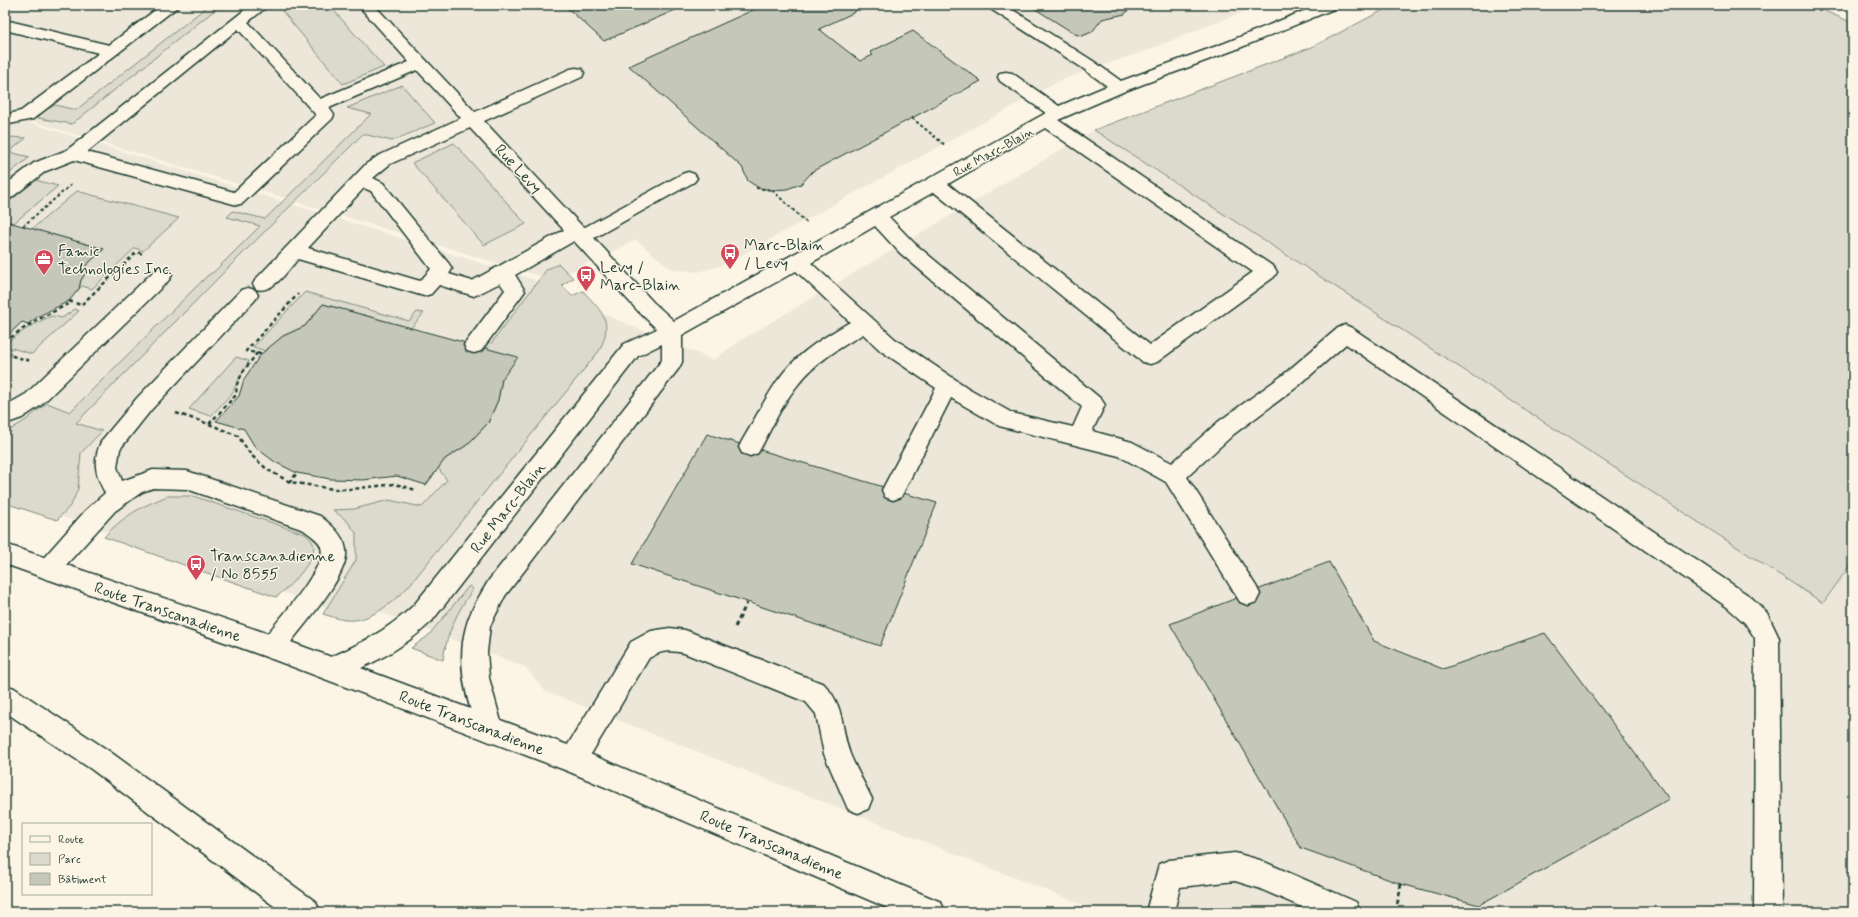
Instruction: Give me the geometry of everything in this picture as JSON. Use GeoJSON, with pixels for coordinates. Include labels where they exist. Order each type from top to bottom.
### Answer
{"type":"FeatureCollection","features":[{"type":"Feature","properties":{"kind":"main road"},"geometry":{"type":"LineString","coordinates":[[5,120],[27,115],[172,5]]}},
{"type":"Feature","properties":{"kind":"main road"},"geometry":{"type":"LineString","coordinates":[[5,194],[40,167],[73,154],[261,5]]}},
{"type":"Feature","properties":{"kind":"main road","name":"Rue Levy"},"geometry":{"type":"LineString","coordinates":[[366,5],[580,234],[646,307],[672,332]]}},
{"type":"Feature","properties":{"kind":"main road"},"geometry":{"type":"LineString","coordinates":[[994,5],[1087,64],[1119,87]]}},
{"type":"Feature","properties":{"kind":"main road","name":"Rue Marc-Blain"},"geometry":{"type":"LineString","coordinates":[[331,669],[383,646],[400,636],[412,624],[447,584],[631,350],[672,332],[1052,117],[1119,87],[1231,46],[1331,5]]}},
{"type":"Feature","properties":{"kind":"main road"},"geometry":{"type":"LineString","coordinates":[[73,154],[237,199],[326,115],[239,21]]}},
{"type":"Feature","properties":{"kind":"main road"},"geometry":{"type":"LineString","coordinates":[[5,25],[112,51]]}},
{"type":"Feature","properties":{"kind":"main road"},"geometry":{"type":"LineString","coordinates":[[318,106],[420,63]]}},
{"type":"Feature","properties":{"kind":"main road"},"geometry":{"type":"LineString","coordinates":[[118,495],[110,480],[106,467],[110,446],[144,404],[294,251],[372,168],[384,160],[472,119],[576,73]]}},
{"type":"Feature","properties":{"kind":"main road"},"geometry":{"type":"LineString","coordinates":[[935,183],[1150,356],[1267,272],[1052,117],[1006,77]]}},
{"type":"Feature","properties":{"kind":"main road"},"geometry":{"type":"LineString","coordinates":[[435,277],[474,289],[503,272],[688,178]]}},
{"type":"Feature","properties":{"kind":"main road"},"geometry":{"type":"LineString","coordinates":[[294,251],[424,289],[442,269],[377,187],[361,180]]}},
{"type":"Feature","properties":{"kind":"main road"},"geometry":{"type":"LineString","coordinates":[[877,216],[907,248],[1094,405],[1078,438]]}},
{"type":"Feature","properties":{"kind":"main road"},"geometry":{"type":"LineString","coordinates":[[797,262],[888,345],[948,386],[1007,420],[1124,448],[1174,475],[1248,594]]}},
{"type":"Feature","properties":{"kind":"main road"},"geometry":{"type":"LineString","coordinates":[[474,345],[516,290],[503,272]]}},
{"type":"Feature","properties":{"kind":"main road"},"geometry":{"type":"LineString","coordinates":[[5,415],[14,412],[33,400],[162,275]]}},
{"type":"Feature","properties":{"kind":"main road"},"geometry":{"type":"LineString","coordinates":[[750,447],[787,383],[798,369],[814,355],[864,323]]}},
{"type":"Feature","properties":{"kind":"main road"},"geometry":{"type":"LineString","coordinates":[[490,729],[478,683],[474,646],[478,627],[485,609],[497,588],[672,362],[672,332]]}},
{"type":"Feature","properties":{"kind":"main road"},"geometry":{"type":"LineString","coordinates":[[1174,475],[1226,428],[1290,380],[1345,333],[1752,611],[1762,624],[1767,638],[1768,912]]}},
{"type":"Feature","properties":{"kind":"main road"},"geometry":{"type":"LineString","coordinates":[[893,490],[938,402],[948,386]]}},
{"type":"Feature","properties":{"kind":"main road"},"geometry":{"type":"LineString","coordinates":[[48,569],[118,495],[146,480],[171,478],[187,480],[312,523],[325,532],[332,543],[334,556],[328,571],[272,647]]}},
{"type":"Feature","properties":{"kind":"main road","name":"Route Transcanadienne"},"geometry":{"type":"LineString","coordinates":[[5,554],[272,647],[573,760],[931,912]]}},
{"type":"Feature","properties":{"kind":"main road"},"geometry":{"type":"LineString","coordinates":[[573,760],[634,657],[651,643],[670,639],[685,642],[815,693],[825,704],[830,717],[835,748],[858,799]]}},
{"type":"Feature","properties":{"kind":"main road"},"geometry":{"type":"LineString","coordinates":[[5,697],[100,760],[306,912]]}},
{"type":"Feature","properties":{"kind":"main road"},"geometry":{"type":"LineString","coordinates":[[1160,912],[1169,874],[1235,867],[1260,874],[1346,912]]}},
{"type":"Feature","properties":{"kind":"path"},"geometry":{"type":"LineString","coordinates":[[912,118],[949,148]]}},
{"type":"Feature","properties":{"kind":"path"},"geometry":{"type":"LineString","coordinates":[[23,226],[68,187]]}},
{"type":"Feature","properties":{"kind":"path"},"geometry":{"type":"LineString","coordinates":[[756,188],[772,190],[811,227]]}},
{"type":"Feature","properties":{"kind":"path"},"geometry":{"type":"LineString","coordinates":[[5,342],[19,330],[55,313],[71,302],[81,305],[137,252],[140,253]]}},
{"type":"Feature","properties":{"kind":"path"},"geometry":{"type":"LineString","coordinates":[[261,354],[246,351],[298,294]]}},
{"type":"Feature","properties":{"kind":"path"},"geometry":{"type":"LineString","coordinates":[[5,354],[26,360]]}},
{"type":"Feature","properties":{"kind":"path"},"geometry":{"type":"LineString","coordinates":[[209,424],[236,395],[237,384],[243,372],[257,354]]}},
{"type":"Feature","properties":{"kind":"path"},"geometry":{"type":"LineString","coordinates":[[183,415],[238,436],[251,455],[268,470],[290,482],[333,489],[352,489],[395,484],[416,490]]}},
{"type":"Feature","properties":{"kind":"path"},"geometry":{"type":"LineString","coordinates":[[290,482],[297,473]]}},
{"type":"Feature","properties":{"kind":"path"},"geometry":{"type":"LineString","coordinates":[[733,630],[747,603]]}},
{"type":"Feature","properties":{"kind":"path"},"geometry":{"type":"LineString","coordinates":[[1396,912],[1401,884]]}},
{"type":"Feature","properties":{"kind":"shaded area"},"geometry":{"type":"Polygon","coordinates":[[[5,5],[1260,5],[1145,51],[1061,80],[723,265],[698,272],[671,269],[636,240],[553,280],[5,113],[5,5]]]}},
{"type":"Feature","properties":{"kind":"shaded area"},"geometry":{"type":"Polygon","coordinates":[[[5,115],[561,288],[575,302],[713,360],[743,339],[1094,130],[1823,603],[1853,562],[1853,912],[1101,912],[545,691],[525,667],[377,611],[352,616],[5,497],[5,115]]]}},
{"type":"Feature","properties":{"kind":"green space"},"geometry":{"type":"Polygon","coordinates":[[[209,5],[221,5],[72,124],[38,118],[39,113],[55,105],[76,110],[209,5]]]}},
{"type":"Feature","properties":{"kind":"green space"},"geometry":{"type":"Polygon","coordinates":[[[329,5],[384,67],[343,84],[278,6],[329,5]]]}},
{"type":"Feature","properties":{"kind":"green space"},"geometry":{"type":"Polygon","coordinates":[[[1393,5],[1811,5],[1853,23],[1853,561],[1823,603],[1094,130],[1312,47],[1393,5]]]}},
{"type":"Feature","properties":{"kind":"green space"},"geometry":{"type":"Polygon","coordinates":[[[402,85],[435,123],[392,141],[363,134],[226,270],[76,423],[102,431],[81,453],[78,489],[71,505],[57,520],[5,503],[5,433],[26,420],[47,403],[70,412],[207,276],[215,271],[260,226],[227,217],[233,211],[265,219],[371,114],[347,108],[402,85]]]}},
{"type":"Feature","properties":{"kind":"green space"},"geometry":{"type":"Polygon","coordinates":[[[5,138],[26,138],[9,152],[30,157],[5,177],[5,138]]]}},
{"type":"Feature","properties":{"kind":"green space"},"geometry":{"type":"Polygon","coordinates":[[[454,143],[526,224],[484,245],[412,163],[454,143]]]}},
{"type":"Feature","properties":{"kind":"green space"},"geometry":{"type":"Polygon","coordinates":[[[35,180],[58,186],[14,223],[5,221],[5,205],[35,180]]]}},
{"type":"Feature","properties":{"kind":"green space"},"geometry":{"type":"Polygon","coordinates":[[[77,191],[179,218],[143,251],[135,248],[92,289],[82,286],[79,289],[81,280],[87,271],[82,269],[104,249],[32,229],[77,191]]]}},
{"type":"Feature","properties":{"kind":"green space"},"geometry":{"type":"Polygon","coordinates":[[[559,264],[573,278],[562,285],[572,296],[583,291],[596,305],[604,318],[606,332],[599,351],[402,593],[380,611],[363,618],[345,620],[323,614],[356,560],[356,533],[347,521],[333,510],[354,509],[389,500],[422,507],[447,480],[438,468],[445,459],[467,445],[488,423],[498,400],[502,379],[487,349],[547,269],[559,264]]]}},
{"type":"Feature","properties":{"kind":"green space"},"geometry":{"type":"Polygon","coordinates":[[[305,292],[409,321],[417,312],[424,313],[411,328],[323,304],[305,326],[283,336],[266,351],[253,347],[305,292]]]}},
{"type":"Feature","properties":{"kind":"green space"},"geometry":{"type":"Polygon","coordinates":[[[75,309],[79,311],[32,354],[5,346],[13,338],[41,321],[52,316],[62,318],[75,309]]]}},
{"type":"Feature","properties":{"kind":"green space"},"geometry":{"type":"Polygon","coordinates":[[[236,357],[249,361],[232,393],[211,416],[189,409],[236,357]]]}},
{"type":"Feature","properties":{"kind":"green space"},"geometry":{"type":"Polygon","coordinates":[[[168,496],[193,496],[305,534],[311,539],[314,550],[307,565],[301,573],[276,597],[104,537],[118,523],[133,512],[168,496]]]}},
{"type":"Feature","properties":{"kind":"green space"},"geometry":{"type":"Polygon","coordinates":[[[469,586],[473,589],[462,606],[450,631],[443,660],[411,648],[428,636],[469,586]]]}},
{"type":"Feature","properties":{"kind":"building"},"geometry":{"type":"Polygon","coordinates":[[[564,5],[687,5],[604,41],[564,5]]]}},
{"type":"Feature","properties":{"kind":"building"},"geometry":{"type":"Polygon","coordinates":[[[764,5],[857,5],[855,12],[819,29],[860,61],[873,55],[870,52],[913,31],[981,81],[813,171],[801,184],[787,189],[772,190],[759,188],[748,181],[742,167],[629,66],[764,5]]]}},
{"type":"Feature","properties":{"kind":"building"},"geometry":{"type":"Polygon","coordinates":[[[1029,5],[1133,5],[1125,14],[1102,19],[1092,32],[1082,36],[1075,34],[1029,5]]]}},
{"type":"Feature","properties":{"kind":"building","name":"Famic Technologies Inc."},"geometry":{"type":"Polygon","coordinates":[[[5,221],[104,249],[82,269],[87,271],[81,280],[79,289],[69,301],[39,316],[28,324],[22,322],[5,338],[5,221]]]}},
{"type":"Feature","properties":{"kind":"building"},"geometry":{"type":"Polygon","coordinates":[[[323,304],[518,357],[502,379],[498,400],[488,423],[467,445],[445,459],[426,485],[397,476],[363,480],[331,479],[297,473],[275,462],[255,447],[244,429],[216,421],[239,396],[244,379],[261,354],[283,336],[305,326],[323,304]]]}},
{"type":"Feature","properties":{"kind":"building"},"geometry":{"type":"Polygon","coordinates":[[[707,434],[937,503],[880,646],[632,564],[707,434]]]}},
{"type":"Feature","properties":{"kind":"building"},"geometry":{"type":"Polygon","coordinates":[[[1329,562],[1374,641],[1443,669],[1545,633],[1669,799],[1479,905],[1401,884],[1301,848],[1170,624],[1329,562]]]}},
{"type":"Feature","properties":{"kind":"place","name":"Marc-Blain / Levy"},"geometry":{"type":"Point","coordinates":[730,270]}},
{"type":"Feature","properties":{"kind":"place","name":"Famic Technologies Inc."},"geometry":{"type":"Point","coordinates":[44,276]}},
{"type":"Feature","properties":{"kind":"place","name":"Levy / Marc-Blain"},"geometry":{"type":"Point","coordinates":[586,292]}},
{"type":"Feature","properties":{"kind":"place","name":"Transcanadienne / No 8555"},"geometry":{"type":"Point","coordinates":[196,581]}}]}
